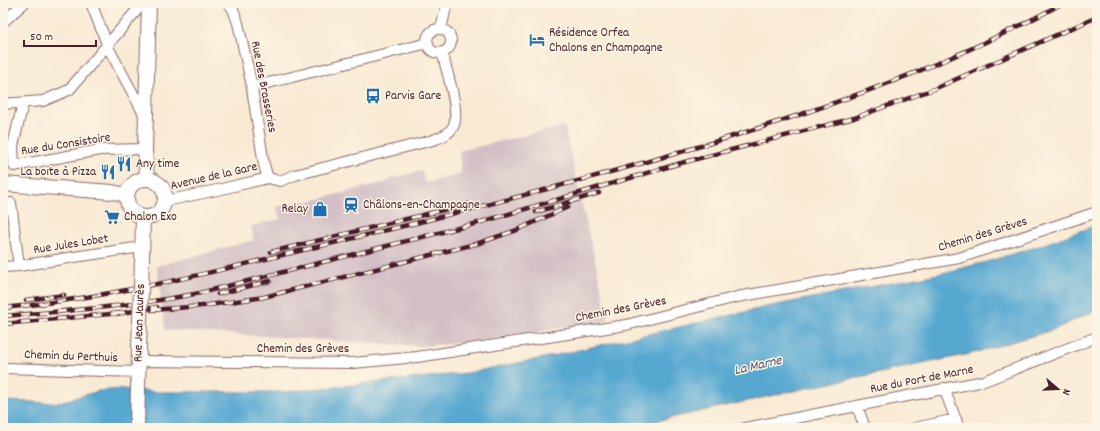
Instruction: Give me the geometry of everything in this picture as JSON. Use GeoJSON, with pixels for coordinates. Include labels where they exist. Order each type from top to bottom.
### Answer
{"type":"FeatureCollection","features":[{"type":"Feature","properties":{"kind":"main road"},"geometry":{"type":"LineString","coordinates":[[147,179],[145,149],[149,3]]}},
{"type":"Feature","properties":{"kind":"main road"},"geometry":{"type":"LineString","coordinates":[[147,179],[159,183],[166,194],[164,206],[156,215],[151,217],[144,217],[134,213],[130,208],[127,195],[129,190],[136,182],[147,179]]}},
{"type":"Feature","properties":{"kind":"main road"},"geometry":{"type":"LineString","coordinates":[[3,184],[112,192],[127,195]]}},
{"type":"Feature","properties":{"kind":"main road","name":"Rue Jean Jaurès"},"geometry":{"type":"LineString","coordinates":[[137,428],[144,217]]}},
{"type":"Feature","properties":{"kind":"street"},"geometry":{"type":"LineString","coordinates":[[3,22],[24,3]]}},
{"type":"Feature","properties":{"kind":"street"},"geometry":{"type":"LineString","coordinates":[[90,3],[107,44],[146,118]]}},
{"type":"Feature","properties":{"kind":"street"},"geometry":{"type":"LineString","coordinates":[[3,104],[43,101],[69,90],[143,3]]}},
{"type":"Feature","properties":{"kind":"street","name":"Rue des Brasseries"},"geometry":{"type":"LineString","coordinates":[[228,3],[233,10],[238,23],[252,87],[264,165],[268,178]]}},
{"type":"Feature","properties":{"kind":"street"},"geometry":{"type":"LineString","coordinates":[[442,29],[446,3]]}},
{"type":"Feature","properties":{"kind":"street"},"geometry":{"type":"LineString","coordinates":[[436,29],[442,29],[449,35],[451,40],[450,45],[447,50],[442,52],[433,51],[428,43],[428,38],[431,32],[436,29]]}},
{"type":"Feature","properties":{"kind":"street"},"geometry":{"type":"LineString","coordinates":[[252,87],[428,43]]}},
{"type":"Feature","properties":{"kind":"street","name":"Avenue de la Gare"},"geometry":{"type":"LineString","coordinates":[[166,201],[268,178],[280,181],[295,175],[433,140],[443,136],[448,133],[455,122],[456,109],[442,52]]}},
{"type":"Feature","properties":{"kind":"street","name":"Rue du Consistoire"},"geometry":{"type":"LineString","coordinates":[[22,103],[14,146],[14,166],[100,150],[145,149]]}},
{"type":"Feature","properties":{"kind":"street"},"geometry":{"type":"LineString","coordinates":[[11,203],[19,266]]}},
{"type":"Feature","properties":{"kind":"street","name":"Chemin des Grèves"},"geometry":{"type":"LineString","coordinates":[[139,366],[353,363],[432,355],[626,325],[737,297],[959,258],[1097,212]]}},
{"type":"Feature","properties":{"kind":"street","name":"Rue Jules Lobet"},"geometry":{"type":"LineString","coordinates":[[3,268],[142,254]]}},
{"type":"Feature","properties":{"kind":"street","name":"Rue du Port de Marne"},"geometry":{"type":"LineString","coordinates":[[745,428],[770,426],[857,406],[984,381],[1097,337]]}},
{"type":"Feature","properties":{"kind":"street","name":"Chemin du Perthuis"},"geometry":{"type":"LineString","coordinates":[[3,368],[139,366]]}},
{"type":"Feature","properties":{"kind":"street"},"geometry":{"type":"LineString","coordinates":[[915,428],[957,423],[944,388]]}},
{"type":"Feature","properties":{"kind":"street"},"geometry":{"type":"LineString","coordinates":[[857,406],[865,428]]}},
{"type":"Feature","properties":{"kind":"shaded area"},"geometry":{"type":"Polygon","coordinates":[[[564,126],[609,321],[467,343],[420,346],[165,330],[157,266],[254,240],[251,226],[280,219],[277,207],[302,201],[307,202],[390,181],[390,179],[422,171],[425,183],[454,176],[461,173],[459,151],[564,126]]]}},
{"type":"Feature","properties":{"kind":"water","name":"La Marne"},"geometry":{"type":"Polygon","coordinates":[[[1097,225],[1097,310],[1053,330],[970,354],[625,428],[3,428],[3,401],[56,403],[99,391],[123,389],[156,392],[285,392],[467,373],[544,358],[771,306],[938,274],[986,262],[1039,246],[1097,225]]]}},
{"type":"Feature","properties":{"kind":"railway"},"geometry":{"type":"LineString","coordinates":[[3,308],[73,299],[143,287],[213,272],[428,220],[639,164],[765,126],[842,100],[917,72],[991,40],[1063,3]]}},
{"type":"Feature","properties":{"kind":"railway"},"geometry":{"type":"LineString","coordinates":[[3,316],[127,305],[176,298],[478,223],[681,163],[854,118],[934,89],[1097,17]]}},
{"type":"Feature","properties":{"kind":"railway"},"geometry":{"type":"LineString","coordinates":[[536,212],[599,193]]}},
{"type":"Feature","properties":{"kind":"railway"},"geometry":{"type":"LineString","coordinates":[[271,252],[468,204]]}},
{"type":"Feature","properties":{"kind":"railway"},"geometry":{"type":"LineString","coordinates":[[152,310],[202,306],[264,297],[479,243],[517,230],[568,207]]}},
{"type":"Feature","properties":{"kind":"railway"},"geometry":{"type":"LineString","coordinates":[[218,294],[270,281]]}},
{"type":"Feature","properties":{"kind":"railway"},"geometry":{"type":"LineString","coordinates":[[26,300],[64,295]]}},
{"type":"Feature","properties":{"kind":"railway"},"geometry":{"type":"LineString","coordinates":[[116,314],[157,307]]}},
{"type":"Feature","properties":{"kind":"railway"},"geometry":{"type":"LineString","coordinates":[[3,324],[121,313]]}},
{"type":"Feature","properties":{"kind":"place","name":"Résidence Orfea Chalons en Champagne"},"geometry":{"type":"Point","coordinates":[537,40]}},
{"type":"Feature","properties":{"kind":"place","name":"Parvis Gare"},"geometry":{"type":"Point","coordinates":[373,96]}},
{"type":"Feature","properties":{"kind":"place","name":"Any time"},"geometry":{"type":"Point","coordinates":[124,164]}},
{"type":"Feature","properties":{"kind":"place","name":"La boite à Pizza"},"geometry":{"type":"Point","coordinates":[108,172]}},
{"type":"Feature","properties":{"kind":"place","name":"Châlons-en-Champagne"},"geometry":{"type":"Point","coordinates":[351,205]}},
{"type":"Feature","properties":{"kind":"place","name":"Relay"},"geometry":{"type":"Point","coordinates":[320,209]}},
{"type":"Feature","properties":{"kind":"place","name":"Chalon Exo"},"geometry":{"type":"Point","coordinates":[112,217]}}]}
